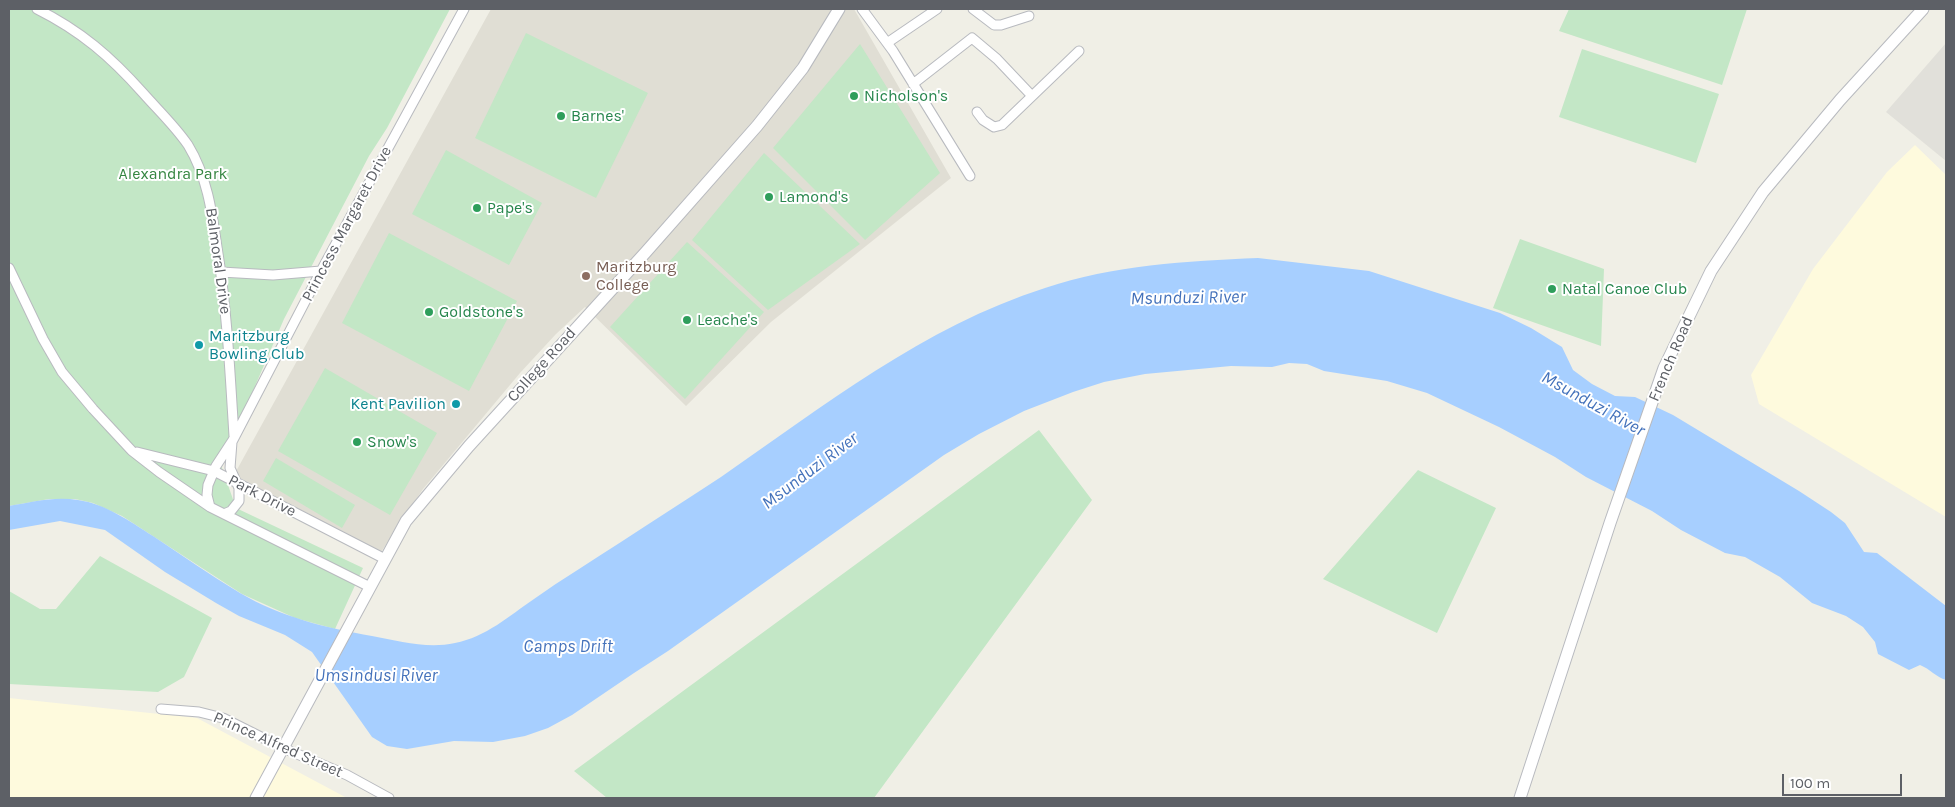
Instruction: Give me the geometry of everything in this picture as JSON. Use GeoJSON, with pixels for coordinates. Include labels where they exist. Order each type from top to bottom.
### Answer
{"type":"FeatureCollection","features":[{"type":"Feature","properties":{"kind":"street","name":"Balmoral Drive"},"geometry":{"type":"LineString","coordinates":[[37,9],[81,34],[109,56],[173,126],[188,146],[206,186],[221,272],[233,438]]}},
{"type":"Feature","properties":{"kind":"street","name":"Princess Margaret Drive"},"geometry":{"type":"LineString","coordinates":[[214,472],[464,9]]}},
{"type":"Feature","properties":{"kind":"street","name":"College Road"},"geometry":{"type":"LineString","coordinates":[[256,798],[406,521],[469,446],[645,253],[771,110],[803,68],[839,9]]}},
{"type":"Feature","properties":{"kind":"street"},"geometry":{"type":"LineString","coordinates":[[862,9],[887,43],[970,176]]}},
{"type":"Feature","properties":{"kind":"street"},"geometry":{"type":"LineString","coordinates":[[887,43],[937,9]]}},
{"type":"Feature","properties":{"kind":"street"},"geometry":{"type":"LineString","coordinates":[[973,9],[994,25],[1028,16]]}},
{"type":"Feature","properties":{"kind":"street","name":"French Road"},"geometry":{"type":"LineString","coordinates":[[1520,798],[1610,523],[1664,368],[1711,271],[1763,192],[1840,100],[1923,9]]}},
{"type":"Feature","properties":{"kind":"street"},"geometry":{"type":"LineString","coordinates":[[913,84],[972,38],[997,59],[1032,96]]}},
{"type":"Feature","properties":{"kind":"street"},"geometry":{"type":"LineString","coordinates":[[977,112],[989,125],[997,128],[1002,125],[1078,51]]}},
{"type":"Feature","properties":{"kind":"street","name":"Park Drive"},"geometry":{"type":"LineString","coordinates":[[9,268],[43,339],[62,372],[93,410],[132,451],[210,507],[370,588]]}},
{"type":"Feature","properties":{"kind":"street"},"geometry":{"type":"LineString","coordinates":[[221,272],[273,275],[321,271]]}},
{"type":"Feature","properties":{"kind":"street","name":"Princess Margaret Drive"},"geometry":{"type":"LineString","coordinates":[[233,438],[230,468],[235,481]]}},
{"type":"Feature","properties":{"kind":"street","name":"Park Drive"},"geometry":{"type":"LineString","coordinates":[[132,451],[214,472],[235,481],[385,559]]}},
{"type":"Feature","properties":{"kind":"street"},"geometry":{"type":"LineString","coordinates":[[210,507],[206,490],[214,472]]}},
{"type":"Feature","properties":{"kind":"street"},"geometry":{"type":"LineString","coordinates":[[224,514],[231,512],[239,501],[239,488],[235,481]]}},
{"type":"Feature","properties":{"kind":"street","name":"Prince Alfred Street"},"geometry":{"type":"LineString","coordinates":[[161,709],[199,712],[223,718],[283,748],[347,775],[389,798]]}},
{"type":"Feature","properties":{"kind":"shaded area","name":"Maritzburg College"},"geometry":{"type":"Polygon","coordinates":[[[491,9],[854,9],[951,178],[771,322],[686,406],[585,307],[556,334],[520,373],[423,489],[381,552],[234,475],[491,9]]]}},
{"type":"Feature","properties":{"kind":"shaded area"},"geometry":{"type":"Polygon","coordinates":[[[1946,43],[1946,161],[1886,112],[1946,43]]]}},
{"type":"Feature","properties":{"kind":"shaded area"},"geometry":{"type":"Polygon","coordinates":[[[1915,145],[1946,175],[1946,517],[1759,404],[1751,375],[1813,269],[1887,172],[1915,145]]]}},
{"type":"Feature","properties":{"kind":"shaded area"},"geometry":{"type":"Polygon","coordinates":[[[9,698],[197,718],[347,798],[9,798],[9,698]]]}},
{"type":"Feature","properties":{"kind":"green space","name":"Alexandra Park"},"geometry":{"type":"Polygon","coordinates":[[[9,9],[450,9],[387,128],[369,156],[284,319],[221,465],[236,508],[363,568],[335,629],[295,618],[242,594],[122,516],[93,503],[75,499],[49,499],[9,506],[9,9]]]}},
{"type":"Feature","properties":{"kind":"green space"},"geometry":{"type":"Polygon","coordinates":[[[1569,9],[1747,9],[1722,85],[1559,31],[1569,9]]]}},
{"type":"Feature","properties":{"kind":"green space","name":"Barnes'"},"geometry":{"type":"Polygon","coordinates":[[[526,33],[648,93],[596,198],[475,138],[526,33]]]}},
{"type":"Feature","properties":{"kind":"green space","name":"Nicholson's"},"geometry":{"type":"Polygon","coordinates":[[[860,44],[940,173],[865,240],[773,148],[860,44]]]}},
{"type":"Feature","properties":{"kind":"green space"},"geometry":{"type":"Polygon","coordinates":[[[1582,49],[1719,94],[1696,163],[1559,117],[1582,49]]]}},
{"type":"Feature","properties":{"kind":"green space","name":"Pape's"},"geometry":{"type":"Polygon","coordinates":[[[446,150],[542,203],[509,265],[412,214],[446,150]]]}},
{"type":"Feature","properties":{"kind":"green space","name":"Lamond's"},"geometry":{"type":"Polygon","coordinates":[[[764,153],[860,244],[768,310],[692,240],[764,153]]]}},
{"type":"Feature","properties":{"kind":"green space","name":"Goldstone's"},"geometry":{"type":"Polygon","coordinates":[[[389,233],[517,301],[469,391],[342,323],[389,233]]]}},
{"type":"Feature","properties":{"kind":"green space","name":"Natal Canoe Club"},"geometry":{"type":"Polygon","coordinates":[[[1520,239],[1604,269],[1601,346],[1493,308],[1520,239]]]}},
{"type":"Feature","properties":{"kind":"green space","name":"Leache's"},"geometry":{"type":"Polygon","coordinates":[[[687,242],[764,312],[685,399],[610,327],[687,242]]]}},
{"type":"Feature","properties":{"kind":"green space","name":"Snow's"},"geometry":{"type":"Polygon","coordinates":[[[325,368],[437,433],[390,515],[278,451],[325,368]]]}},
{"type":"Feature","properties":{"kind":"green space"},"geometry":{"type":"Polygon","coordinates":[[[1039,430],[1092,500],[874,798],[607,798],[574,771],[1039,430]]]}},
{"type":"Feature","properties":{"kind":"green space"},"geometry":{"type":"Polygon","coordinates":[[[276,458],[355,505],[342,528],[263,481],[276,458]]]}},
{"type":"Feature","properties":{"kind":"green space"},"geometry":{"type":"Polygon","coordinates":[[[1418,470],[1496,508],[1437,633],[1323,579],[1418,470]]]}},
{"type":"Feature","properties":{"kind":"green space"},"geometry":{"type":"Polygon","coordinates":[[[100,556],[212,618],[184,677],[158,692],[9,684],[9,591],[40,609],[56,609],[100,556]]]}},
{"type":"Feature","properties":{"kind":"water","name":"Camps Drift"},"geometry":{"type":"Polygon","coordinates":[[[1258,258],[1369,271],[1500,313],[1531,328],[1562,347],[1573,370],[1592,384],[1615,396],[1635,397],[1673,415],[1799,491],[1845,523],[1864,552],[1877,553],[1946,606],[1946,680],[1920,665],[1909,670],[1878,654],[1875,642],[1863,627],[1846,616],[1812,603],[1780,577],[1745,557],[1725,553],[1681,530],[1652,511],[1586,477],[1555,457],[1499,427],[1427,393],[1387,381],[1324,371],[1307,364],[1289,363],[1272,367],[1231,366],[1145,374],[1104,382],[1024,411],[979,434],[944,455],[668,651],[572,715],[548,728],[525,736],[493,742],[454,741],[407,749],[387,746],[372,737],[312,652],[285,635],[239,616],[216,603],[165,572],[105,530],[60,521],[9,530],[9,506],[52,499],[88,502],[108,509],[126,519],[240,593],[271,609],[338,629],[403,642],[424,645],[455,643],[477,636],[497,625],[555,584],[721,477],[837,396],[916,346],[957,324],[1000,304],[1045,288],[1097,274],[1177,263],[1258,258]]]}},
{"type":"Feature","properties":{"kind":"place","name":"Nicholson's"},"geometry":{"type":"Point","coordinates":[854,96]}},
{"type":"Feature","properties":{"kind":"place","name":"Barnes'"},"geometry":{"type":"Point","coordinates":[561,116]}},
{"type":"Feature","properties":{"kind":"place","name":"Lamond's"},"geometry":{"type":"Point","coordinates":[769,197]}},
{"type":"Feature","properties":{"kind":"place","name":"Pape's"},"geometry":{"type":"Point","coordinates":[477,208]}},
{"type":"Feature","properties":{"kind":"place","name":"Maritzburg College"},"geometry":{"type":"Point","coordinates":[586,276]}},
{"type":"Feature","properties":{"kind":"place","name":"Natal Canoe Club"},"geometry":{"type":"Point","coordinates":[1552,289]}},
{"type":"Feature","properties":{"kind":"place","name":"Goldstone's"},"geometry":{"type":"Point","coordinates":[429,312]}},
{"type":"Feature","properties":{"kind":"place","name":"Leache's"},"geometry":{"type":"Point","coordinates":[687,320]}},
{"type":"Feature","properties":{"kind":"place","name":"Maritzburg Bowling Club"},"geometry":{"type":"Point","coordinates":[199,345]}},
{"type":"Feature","properties":{"kind":"place","name":"Kent Pavilion"},"geometry":{"type":"Point","coordinates":[456,404]}},
{"type":"Feature","properties":{"kind":"place","name":"Snow's"},"geometry":{"type":"Point","coordinates":[357,442]}},
{"type":"Feature","properties":{"kind":"water label","name":"Msunduzi River"},"geometry":{"type":"Point","coordinates":[1188,298]}},
{"type":"Feature","properties":{"kind":"water label","name":"Msunduzi River"},"geometry":{"type":"Point","coordinates":[1593,404]}},
{"type":"Feature","properties":{"kind":"water label","name":"Msunduzi River"},"geometry":{"type":"Point","coordinates":[810,471]}},
{"type":"Feature","properties":{"kind":"water label","name":"Umsindusi River"},"geometry":{"type":"Point","coordinates":[376,676]}}]}
